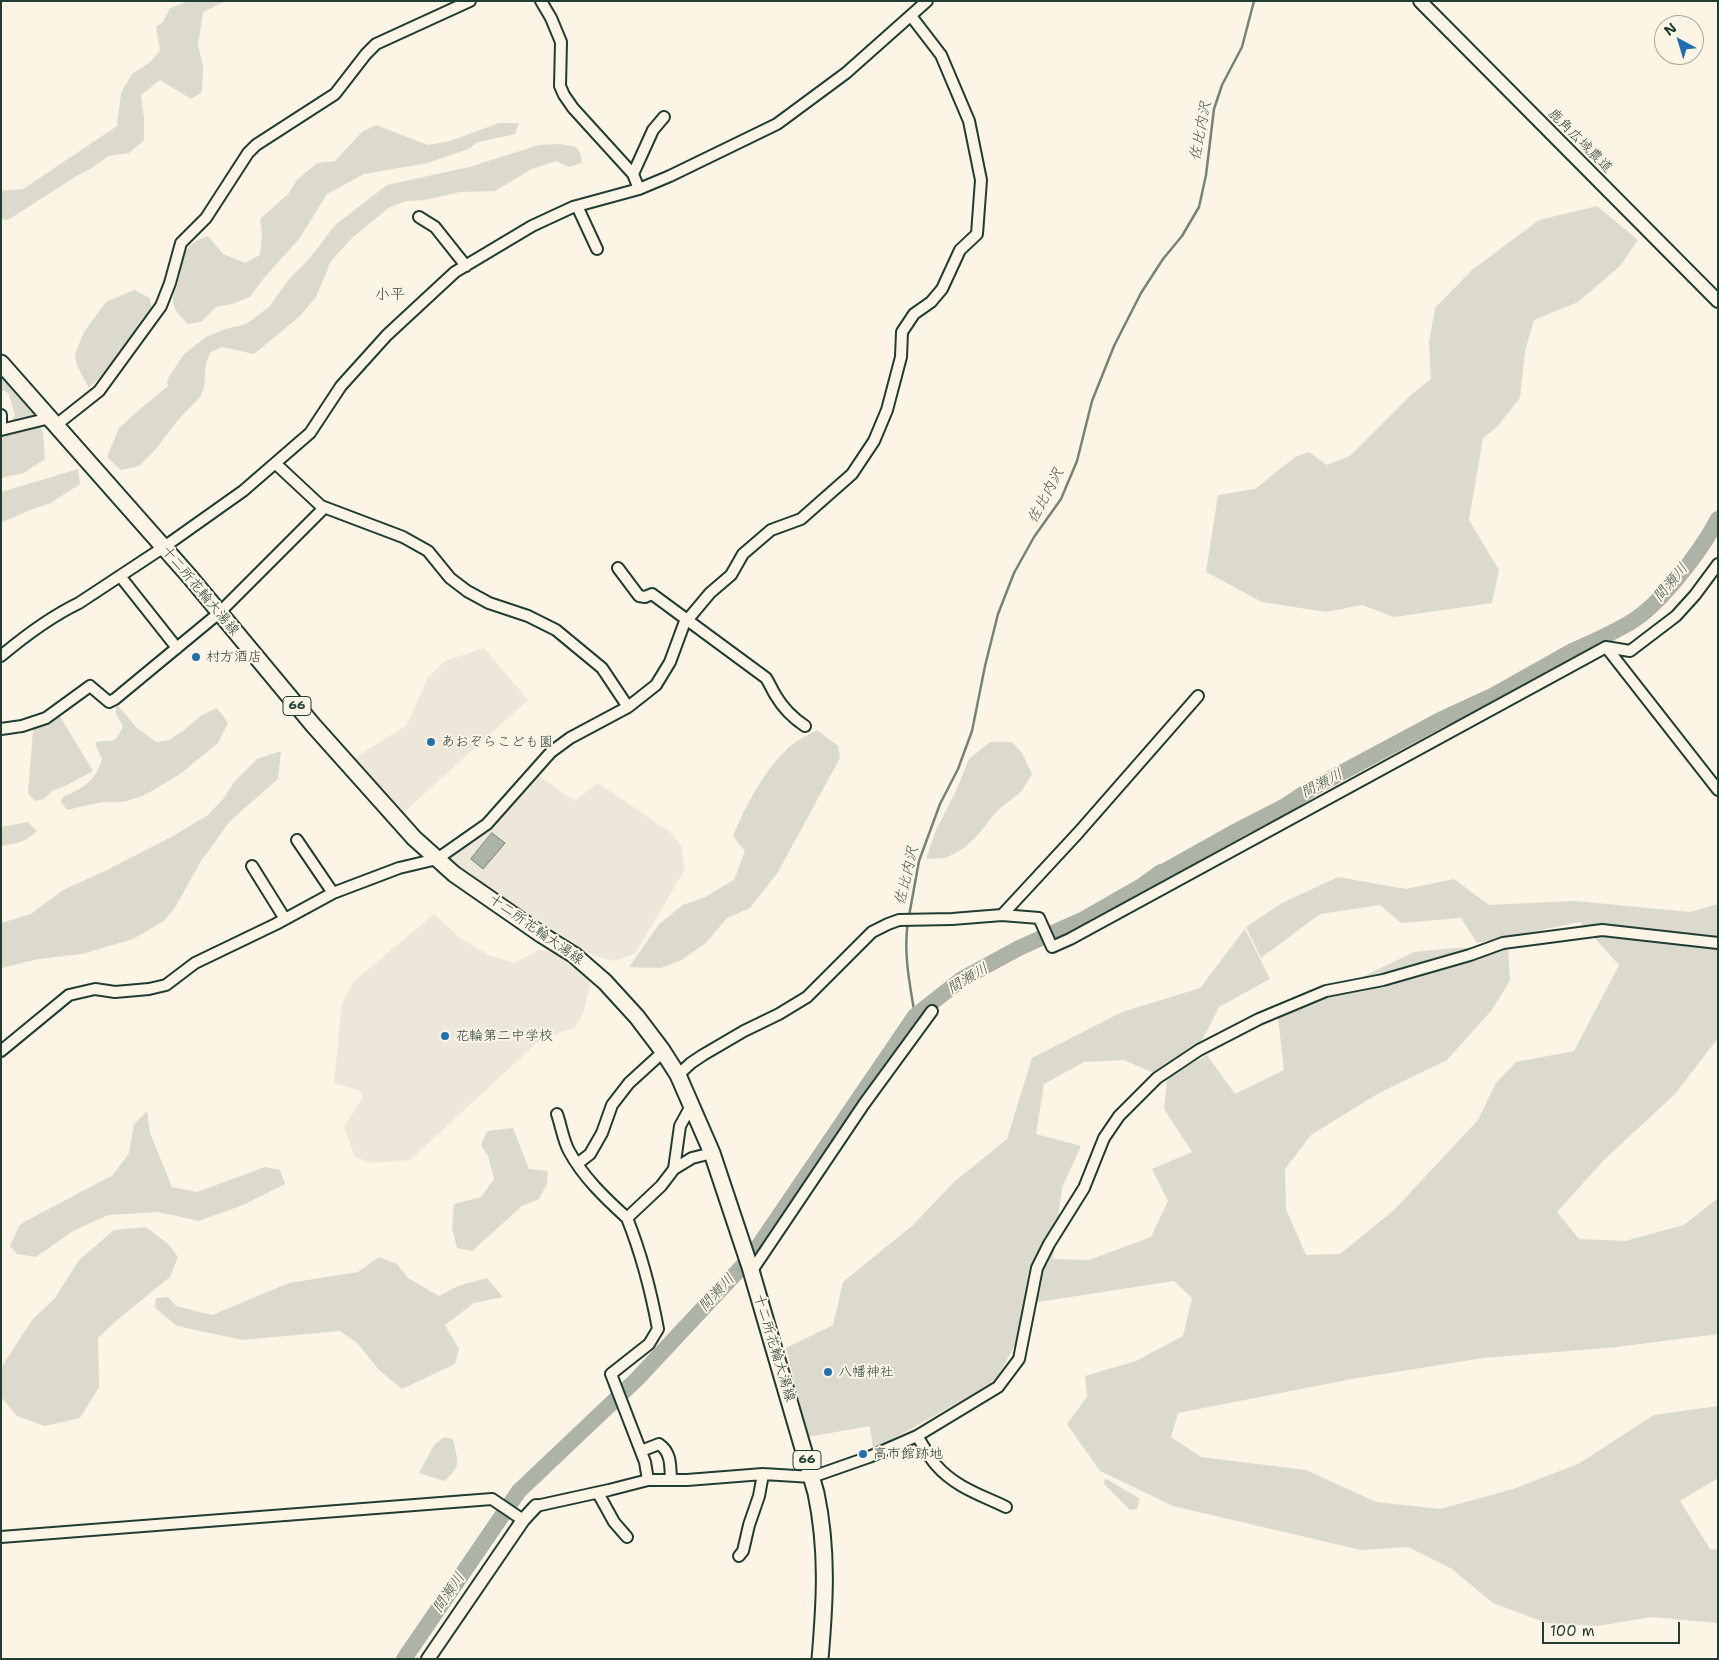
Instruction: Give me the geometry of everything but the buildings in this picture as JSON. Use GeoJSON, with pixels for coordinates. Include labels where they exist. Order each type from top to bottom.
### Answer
{"type":"FeatureCollection","features":[{"type":"Feature","properties":{"kind":"main road","name":"十二所花輪大湯線"},"geometry":{"type":"LineString","coordinates":[[1,363],[164,547],[313,725],[414,838],[454,874],[574,955],[605,982],[637,1017],[678,1075],[712,1153],[750,1269],[812,1477],[825,1546],[825,1582],[820,1659]]}},
{"type":"Feature","properties":{"kind":"street"},"geometry":{"type":"LineString","coordinates":[[1,430],[53,422],[99,391],[161,306],[170,283],[181,243],[206,218],[248,153],[256,145],[334,94],[376,44],[470,1]]}},
{"type":"Feature","properties":{"kind":"street"},"geometry":{"type":"LineString","coordinates":[[541,1],[551,18],[561,42],[560,86],[564,95],[573,108],[633,174],[639,189]]}},
{"type":"Feature","properties":{"kind":"street"},"geometry":{"type":"LineString","coordinates":[[1,656],[26,634],[120,576],[243,492],[310,433],[340,386],[387,335],[455,272],[532,226],[577,206],[639,189],[777,124],[846,73],[926,1]]}},
{"type":"Feature","properties":{"kind":"street","name":"鹿角広域農道"},"geometry":{"type":"LineString","coordinates":[[1420,1],[1718,301]]}},
{"type":"Feature","properties":{"kind":"street"},"geometry":{"type":"LineString","coordinates":[[1,1051],[70,995],[95,989],[115,992],[149,990],[166,985],[195,962],[285,919],[333,893],[399,868],[437,859],[486,824],[551,752],[570,738],[628,707],[656,685],[670,662],[684,624],[710,593],[731,575],[743,554],[771,530],[801,520],[852,474],[874,441],[887,410],[901,357],[902,332],[914,314],[931,302],[942,289],[960,250],[977,234],[982,180],[969,121],[941,56],[911,16]]}},
{"type":"Feature","properties":{"kind":"street"},"geometry":{"type":"LineString","coordinates":[[633,174],[653,130],[664,117]]}},
{"type":"Feature","properties":{"kind":"street"},"geometry":{"type":"LineString","coordinates":[[577,206],[597,249]]}},
{"type":"Feature","properties":{"kind":"street"},"geometry":{"type":"LineString","coordinates":[[419,218],[435,227],[466,266]]}},
{"type":"Feature","properties":{"kind":"street"},"geometry":{"type":"LineString","coordinates":[[1,415],[1,422]]}},
{"type":"Feature","properties":{"kind":"street"},"geometry":{"type":"LineString","coordinates":[[276,464],[324,508],[403,537],[428,551],[450,578],[467,591],[489,603],[528,616],[556,630],[602,668],[628,707]]}},
{"type":"Feature","properties":{"kind":"street"},"geometry":{"type":"LineString","coordinates":[[1,728],[22,726],[46,718],[90,686],[109,702],[115,699],[219,613],[324,508]]}},
{"type":"Feature","properties":{"kind":"street"},"geometry":{"type":"LineString","coordinates":[[678,1075],[703,1055],[807,997],[872,932],[899,920],[918,918],[952,919],[1002,915],[1039,918],[1052,946],[1070,939],[1606,647],[1630,651],[1676,616],[1696,595],[1718,564]]}},
{"type":"Feature","properties":{"kind":"street"},"geometry":{"type":"LineString","coordinates":[[618,568],[639,596],[645,597],[652,594],[766,678],[775,696],[793,718],[805,726]]}},
{"type":"Feature","properties":{"kind":"street"},"geometry":{"type":"LineString","coordinates":[[120,576],[177,648]]}},
{"type":"Feature","properties":{"kind":"street"},"geometry":{"type":"LineString","coordinates":[[1606,647],[1718,790]]}},
{"type":"Feature","properties":{"kind":"street"},"geometry":{"type":"LineString","coordinates":[[1002,915],[1078,833],[1198,696]]}},
{"type":"Feature","properties":{"kind":"street"},"geometry":{"type":"LineString","coordinates":[[297,840],[333,893]]}},
{"type":"Feature","properties":{"kind":"street"},"geometry":{"type":"LineString","coordinates":[[252,866],[285,919]]}},
{"type":"Feature","properties":{"kind":"street"},"geometry":{"type":"LineString","coordinates":[[428,1659],[520,1518],[536,1506],[648,1480],[687,1480],[763,1474],[812,1477],[869,1457],[917,1436],[998,1387],[1019,1359],[1037,1268],[1049,1244],[1084,1188],[1104,1138],[1119,1116],[1157,1078],[1199,1050],[1259,1019],[1326,991],[1384,980],[1470,955],[1503,943],[1602,930],[1718,943]]}},
{"type":"Feature","properties":{"kind":"street"},"geometry":{"type":"LineString","coordinates":[[750,1269],[864,1104],[932,1011]]}},
{"type":"Feature","properties":{"kind":"street"},"geometry":{"type":"LineString","coordinates":[[577,1164],[590,1154],[602,1133],[612,1105],[629,1083],[663,1052]]}},
{"type":"Feature","properties":{"kind":"street"},"geometry":{"type":"LineString","coordinates":[[674,1169],[680,1126],[692,1104]]}},
{"type":"Feature","properties":{"kind":"street"},"geometry":{"type":"LineString","coordinates":[[557,1114],[568,1149],[577,1164],[600,1193],[627,1218],[636,1239],[647,1276],[658,1329],[649,1344],[611,1374],[645,1462],[648,1480]]}},
{"type":"Feature","properties":{"kind":"street"},"geometry":{"type":"LineString","coordinates":[[627,1218],[661,1186],[674,1169],[692,1158],[712,1153]]}},
{"type":"Feature","properties":{"kind":"street"},"geometry":{"type":"LineString","coordinates":[[917,1436],[935,1465],[951,1479],[969,1491],[1006,1507]]}},
{"type":"Feature","properties":{"kind":"street"},"geometry":{"type":"LineString","coordinates":[[641,1452],[659,1444],[665,1448],[669,1455],[671,1480]]}},
{"type":"Feature","properties":{"kind":"street"},"geometry":{"type":"LineString","coordinates":[[739,1556],[743,1551],[759,1496],[763,1474]]}},
{"type":"Feature","properties":{"kind":"street"},"geometry":{"type":"LineString","coordinates":[[598,1493],[614,1522],[627,1537]]}},
{"type":"Feature","properties":{"kind":"street"},"geometry":{"type":"LineString","coordinates":[[1,1537],[492,1498],[520,1518]]}},
{"type":"Feature","properties":{"kind":"shaded area"},"geometry":{"type":"Polygon","coordinates":[[[189,1],[226,1],[203,12],[198,45],[203,66],[202,92],[191,99],[160,80],[141,95],[144,140],[129,153],[108,156],[8,220],[1,219],[1,191],[23,189],[117,126],[121,93],[132,74],[150,62],[160,51],[156,27],[163,22],[170,8],[189,1]]]}},
{"type":"Feature","properties":{"kind":"shaded area"},"geometry":{"type":"Polygon","coordinates":[[[499,123],[519,123],[515,134],[478,142],[468,149],[428,163],[364,174],[327,194],[299,239],[264,278],[250,297],[232,304],[216,307],[201,322],[188,324],[176,311],[173,296],[185,253],[192,244],[208,236],[223,254],[245,263],[260,255],[262,233],[260,219],[288,194],[297,180],[317,163],[335,161],[362,132],[376,125],[428,145],[450,141],[499,123]]]}},
{"type":"Feature","properties":{"kind":"shaded area"},"geometry":{"type":"Polygon","coordinates":[[[560,144],[576,147],[580,152],[582,163],[569,167],[556,161],[532,169],[495,191],[460,192],[424,200],[407,201],[390,207],[352,238],[331,261],[316,297],[300,316],[254,354],[222,347],[211,352],[206,363],[204,388],[200,397],[139,466],[121,470],[107,457],[119,428],[168,386],[167,380],[184,354],[206,337],[246,324],[269,307],[290,278],[310,258],[335,225],[387,185],[469,167],[539,145],[560,144]]]}},
{"type":"Feature","properties":{"kind":"shaded area"},"geometry":{"type":"Polygon","coordinates":[[[1597,206],[1638,240],[1620,266],[1578,302],[1534,320],[1525,351],[1520,398],[1497,427],[1483,438],[1469,520],[1499,570],[1492,603],[1394,617],[1362,605],[1326,612],[1262,602],[1206,572],[1218,495],[1255,489],[1295,457],[1309,452],[1327,465],[1350,456],[1412,394],[1431,379],[1429,342],[1435,308],[1472,270],[1539,220],[1597,206]]]}},
{"type":"Feature","properties":{"kind":"shaded area"},"geometry":{"type":"Polygon","coordinates":[[[134,290],[150,298],[152,310],[118,359],[89,388],[77,366],[75,354],[84,332],[106,302],[134,290]]]}},
{"type":"Feature","properties":{"kind":"shaded area"},"geometry":{"type":"Polygon","coordinates":[[[1,374],[35,416],[43,433],[45,459],[24,473],[1,478],[1,432],[15,416],[9,394],[1,389],[1,374]]]}},
{"type":"Feature","properties":{"kind":"shaded area"},"geometry":{"type":"Polygon","coordinates":[[[78,469],[80,484],[51,503],[1,523],[1,492],[78,469]]]}},
{"type":"Feature","properties":{"kind":"shaded area","name":"あおぞらこども園"},"geometry":{"type":"Polygon","coordinates":[[[484,648],[528,700],[403,813],[353,759],[407,725],[428,677],[445,661],[484,648]]]}},
{"type":"Feature","properties":{"kind":"shaded area"},"geometry":{"type":"Polygon","coordinates":[[[116,703],[136,727],[156,742],[169,740],[202,715],[217,708],[228,723],[218,743],[180,774],[145,795],[123,802],[102,802],[67,810],[61,802],[63,797],[88,783],[99,767],[102,759],[96,742],[110,741],[118,737],[123,726],[116,714],[116,703]]]}},
{"type":"Feature","properties":{"kind":"shaded area"},"geometry":{"type":"Polygon","coordinates":[[[59,715],[93,771],[52,791],[44,799],[35,801],[28,793],[33,730],[59,715]]]}},
{"type":"Feature","properties":{"kind":"shaded area"},"geometry":{"type":"Polygon","coordinates":[[[817,730],[838,746],[840,758],[778,872],[750,908],[727,918],[706,943],[682,960],[661,968],[629,967],[659,924],[683,905],[705,897],[734,880],[745,851],[733,836],[750,801],[763,778],[779,757],[791,745],[817,730]]]}},
{"type":"Feature","properties":{"kind":"shaded area"},"geometry":{"type":"Polygon","coordinates":[[[990,742],[1012,742],[1022,753],[1032,774],[1021,792],[999,809],[975,838],[964,848],[946,858],[926,859],[936,830],[956,791],[969,759],[990,742]]]}},
{"type":"Feature","properties":{"kind":"shaded area"},"geometry":{"type":"Polygon","coordinates":[[[281,751],[278,779],[230,821],[201,861],[176,906],[164,921],[133,939],[82,954],[39,959],[1,968],[1,923],[31,914],[63,890],[173,836],[208,815],[224,798],[234,782],[257,759],[281,751]]]}},
{"type":"Feature","properties":{"kind":"shaded area"},"geometry":{"type":"Polygon","coordinates":[[[537,774],[575,801],[598,783],[670,832],[681,846],[685,869],[635,954],[614,961],[592,955],[448,859],[474,842],[537,774]]]}},
{"type":"Feature","properties":{"kind":"shaded area"},"geometry":{"type":"Polygon","coordinates":[[[28,822],[37,831],[24,840],[1,846],[1,827],[28,822]]]}},
{"type":"Feature","properties":{"kind":"shaded area"},"geometry":{"type":"Polygon","coordinates":[[[492,833],[505,843],[483,869],[471,859],[492,833]]]}},
{"type":"Feature","properties":{"kind":"shaded area"},"geometry":{"type":"Polygon","coordinates":[[[1338,877],[1406,889],[1454,879],[1489,905],[1575,901],[1690,912],[1718,904],[1718,1038],[1675,1094],[1604,1160],[1557,1212],[1579,1239],[1625,1241],[1684,1225],[1718,1198],[1718,1334],[1617,1347],[1483,1358],[1352,1379],[1178,1413],[1171,1437],[1201,1457],[1306,1470],[1376,1502],[1440,1509],[1513,1489],[1578,1464],[1654,1415],[1718,1406],[1718,1478],[1680,1501],[1710,1549],[1718,1550],[1718,1623],[1652,1617],[1597,1626],[1546,1623],[1493,1603],[1452,1569],[1408,1547],[1361,1550],[1173,1506],[1100,1471],[1067,1424],[1087,1397],[1085,1376],[1136,1361],[1183,1336],[1192,1298],[1174,1281],[1038,1302],[995,1382],[873,1450],[870,1426],[808,1437],[786,1348],[833,1325],[843,1282],[913,1225],[954,1182],[1007,1139],[1032,1058],[1122,1012],[1200,988],[1245,929],[1270,979],[1219,1007],[1200,1044],[1156,1074],[1124,1060],[1084,1062],[1044,1084],[1036,1134],[1081,1146],[1062,1188],[1053,1259],[1089,1260],[1151,1237],[1168,1201],[1152,1169],[1192,1152],[1164,1109],[1167,1078],[1207,1055],[1235,1094],[1284,1070],[1278,1018],[1414,952],[1454,948],[1508,947],[1510,981],[1491,1011],[1447,1060],[1379,1093],[1311,1135],[1285,1169],[1286,1209],[1306,1255],[1340,1254],[1394,1210],[1478,1120],[1496,1083],[1516,1062],[1574,1051],[1619,965],[1580,922],[1477,943],[1461,918],[1401,923],[1380,905],[1320,914],[1261,958],[1246,927],[1282,903],[1338,877]]]}},
{"type":"Feature","properties":{"kind":"shaded area","name":"花輪第二中学校"},"geometry":{"type":"Polygon","coordinates":[[[434,914],[460,938],[489,955],[514,963],[539,950],[554,952],[591,981],[583,1014],[574,1028],[540,1040],[410,1160],[372,1163],[355,1157],[344,1127],[362,1099],[361,1091],[334,1083],[342,1003],[354,981],[434,914]]]}},
{"type":"Feature","properties":{"kind":"shaded area"},"geometry":{"type":"Polygon","coordinates":[[[147,1111],[150,1133],[172,1187],[197,1192],[265,1167],[280,1170],[285,1184],[243,1205],[199,1221],[158,1212],[108,1215],[73,1231],[36,1257],[17,1254],[10,1246],[19,1226],[113,1175],[129,1153],[134,1124],[147,1111]]]}},
{"type":"Feature","properties":{"kind":"shaded area"},"geometry":{"type":"Polygon","coordinates":[[[513,1128],[529,1169],[548,1171],[547,1184],[539,1199],[522,1206],[472,1251],[457,1248],[452,1228],[454,1204],[481,1197],[494,1179],[488,1156],[481,1145],[487,1131],[513,1128]]]}},
{"type":"Feature","properties":{"kind":"shaded area"},"geometry":{"type":"Polygon","coordinates":[[[146,1227],[168,1244],[178,1257],[170,1277],[98,1338],[99,1387],[80,1418],[45,1426],[17,1416],[1,1397],[1,1368],[32,1320],[55,1298],[79,1260],[114,1230],[146,1227]]]}},
{"type":"Feature","properties":{"kind":"shaded area"},"geometry":{"type":"Polygon","coordinates":[[[379,1257],[397,1264],[408,1278],[439,1296],[458,1286],[487,1278],[503,1297],[474,1303],[445,1325],[459,1349],[455,1364],[402,1389],[379,1370],[358,1344],[340,1331],[242,1340],[177,1326],[155,1308],[156,1298],[168,1297],[176,1306],[212,1315],[289,1283],[358,1272],[379,1257]]]}},
{"type":"Feature","properties":{"kind":"shaded area"},"geometry":{"type":"Polygon","coordinates":[[[444,1437],[453,1439],[457,1462],[454,1471],[444,1481],[419,1473],[434,1445],[444,1437]]]}},
{"type":"Feature","properties":{"kind":"shaded area"},"geometry":{"type":"Polygon","coordinates":[[[1105,1478],[1140,1499],[1137,1509],[1130,1510],[1104,1484],[1105,1478]]]}},
{"type":"Feature","properties":{"kind":"waterway","name":"佐比内沢"},"geometry":{"type":"LineString","coordinates":[[909,916],[919,861],[940,804],[958,769],[972,731],[998,614],[1014,573],[1034,537],[1061,499],[1077,461],[1092,401],[1114,346],[1141,293],[1163,259],[1182,236],[1199,207],[1206,175],[1214,109],[1222,85],[1242,47],[1254,1]]}},
{"type":"Feature","properties":{"kind":"waterway","name":"間瀬川"},"geometry":{"type":"LineString","coordinates":[[404,1659],[519,1491],[637,1379],[751,1257],[915,1016],[962,979],[1019,948],[1084,919],[1140,887],[1161,872],[1285,806],[1311,789],[1440,720],[1494,695],[1574,650],[1631,622],[1655,603],[1679,576],[1711,532],[1718,519]]}},
{"type":"Feature","properties":{"kind":"waterway","name":"佐比内沢"},"geometry":{"type":"LineString","coordinates":[[908,921],[906,945],[909,981],[915,1016]]}},
{"type":"Feature","properties":{"kind":"place","name":"村方酒店"},"geometry":{"type":"Point","coordinates":[196,657]}},
{"type":"Feature","properties":{"kind":"place","name":"あおぞらこども園"},"geometry":{"type":"Point","coordinates":[431,742]}},
{"type":"Feature","properties":{"kind":"place","name":"花輪第二中学校"},"geometry":{"type":"Point","coordinates":[445,1036]}},
{"type":"Feature","properties":{"kind":"place","name":"八幡神社"},"geometry":{"type":"Point","coordinates":[828,1372]}},
{"type":"Feature","properties":{"kind":"place","name":"高市館跡地"},"geometry":{"type":"Point","coordinates":[863,1454]}},
{"type":"Feature","properties":{"kind":"district","name":"小平"},"geometry":{"type":"Point","coordinates":[390,295]}}]}
